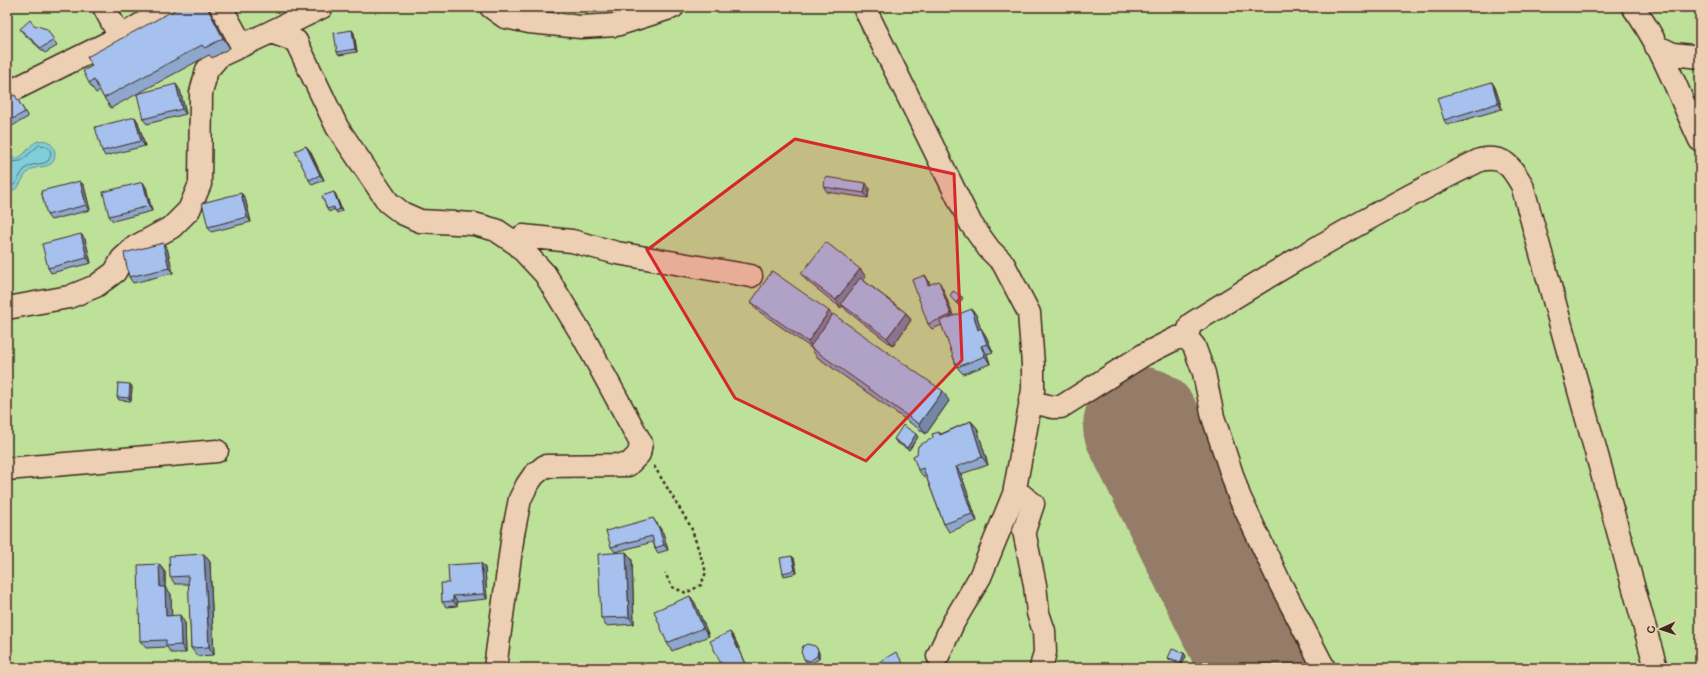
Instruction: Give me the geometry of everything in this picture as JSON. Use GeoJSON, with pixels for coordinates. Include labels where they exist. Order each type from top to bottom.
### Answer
{"type":"FeatureCollection","features":[{"type":"Feature","properties":{"kind":"street"},"geometry":{"type":"LineString","coordinates":[[104,7],[120,37]]}},
{"type":"Feature","properties":{"kind":"street"},"geometry":{"type":"LineString","coordinates":[[7,93],[120,37],[170,7]]}},
{"type":"Feature","properties":{"kind":"street"},"geometry":{"type":"LineString","coordinates":[[221,7],[242,45]]}},
{"type":"Feature","properties":{"kind":"street"},"geometry":{"type":"LineString","coordinates":[[7,308],[69,297],[96,286],[115,272],[122,259],[135,247],[172,227],[188,210],[200,184],[201,93],[207,70],[219,56],[322,7]]}},
{"type":"Feature","properties":{"kind":"street"},"geometry":{"type":"LineString","coordinates":[[491,7],[505,17],[529,22],[582,27],[616,25],[673,7]]}},
{"type":"Feature","properties":{"kind":"street"},"geometry":{"type":"LineString","coordinates":[[864,7],[971,224],[989,249],[1003,264],[1029,313],[1033,364],[1032,390],[1015,490],[980,577],[953,623],[938,656]]}},
{"type":"Feature","properties":{"kind":"street"},"geometry":{"type":"LineString","coordinates":[[1633,7],[1641,18],[1656,46],[1700,140]]}},
{"type":"Feature","properties":{"kind":"street"},"geometry":{"type":"LineString","coordinates":[[271,32],[296,41],[337,127],[388,202],[402,213],[420,220],[474,224],[496,230],[517,244],[548,281],[584,338],[641,443],[639,454],[628,465],[545,466],[534,475],[527,485],[520,499],[513,534],[495,668]]}},
{"type":"Feature","properties":{"kind":"street"},"geometry":{"type":"LineString","coordinates":[[1656,46],[1673,54],[1700,57]]}},
{"type":"Feature","properties":{"kind":"street"},"geometry":{"type":"LineString","coordinates":[[1186,337],[1191,324],[1295,260],[1387,208],[1480,160],[1491,158],[1511,166],[1522,185],[1656,668]]}},
{"type":"Feature","properties":{"kind":"street"},"geometry":{"type":"LineString","coordinates":[[517,244],[523,236],[572,241],[617,253],[751,276]]}},
{"type":"Feature","properties":{"kind":"street"},"geometry":{"type":"LineString","coordinates":[[1030,401],[1052,407],[1061,407],[1145,354],[1177,338],[1186,337]]}},
{"type":"Feature","properties":{"kind":"street"},"geometry":{"type":"LineString","coordinates":[[1186,337],[1194,346],[1204,373],[1213,417],[1245,509],[1324,668]]}},
{"type":"Feature","properties":{"kind":"street"},"geometry":{"type":"LineString","coordinates":[[7,469],[217,451]]}},
{"type":"Feature","properties":{"kind":"street"},"geometry":{"type":"LineString","coordinates":[[1015,490],[1033,504],[1024,531],[1036,585],[1038,613],[1044,631],[1045,652],[1041,668]]}},
{"type":"Feature","properties":{"kind":"path"},"geometry":{"type":"LineString","coordinates":[[641,443],[691,527],[706,572],[701,584],[686,593],[672,587],[665,573]]}},
{"type":"Feature","properties":{"kind":"highlighted area"},"geometry":{"type":"Polygon","coordinates":[[[795,139],[954,174],[962,360],[866,461],[735,398],[647,250],[795,139]]]}},
{"type":"Feature","properties":{"kind":"green space"},"geometry":{"type":"Polygon","coordinates":[[[7,7],[1700,7],[1700,668],[7,668],[7,7]]]}},
{"type":"Feature","properties":{"kind":"water"},"geometry":{"type":"Polygon","coordinates":[[[38,141],[46,141],[54,148],[55,154],[52,163],[32,169],[26,174],[18,187],[7,192],[7,158],[22,156],[33,144],[38,141]]]}},
{"type":"Feature","properties":{"kind":"building"},"geometry":{"type":"Polygon","coordinates":[[[180,7],[207,7],[223,38],[205,48],[202,45],[104,98],[94,80],[89,83],[83,71],[92,66],[87,57],[180,7]]]}},
{"type":"Feature","properties":{"kind":"building"},"geometry":{"type":"Polygon","coordinates":[[[30,20],[34,25],[47,29],[54,40],[41,48],[20,29],[30,20]]]}},
{"type":"Feature","properties":{"kind":"building"},"geometry":{"type":"Polygon","coordinates":[[[352,30],[355,49],[337,52],[334,33],[352,30]]]}},
{"type":"Feature","properties":{"kind":"building"},"geometry":{"type":"Polygon","coordinates":[[[1492,82],[1498,103],[1444,120],[1437,98],[1492,82]]]}},
{"type":"Feature","properties":{"kind":"building"},"geometry":{"type":"Polygon","coordinates":[[[176,84],[182,109],[143,119],[137,94],[176,84]]]}},
{"type":"Feature","properties":{"kind":"building"},"geometry":{"type":"Polygon","coordinates":[[[15,95],[25,112],[7,122],[7,99],[15,95]]]}},
{"type":"Feature","properties":{"kind":"building"},"geometry":{"type":"Polygon","coordinates":[[[135,117],[141,141],[102,151],[95,127],[135,117]]]}},
{"type":"Feature","properties":{"kind":"building"},"geometry":{"type":"Polygon","coordinates":[[[306,146],[320,175],[309,180],[295,151],[306,146]]]}},
{"type":"Feature","properties":{"kind":"building"},"geometry":{"type":"Polygon","coordinates":[[[825,177],[866,183],[864,193],[824,187],[825,177]]]}},
{"type":"Feature","properties":{"kind":"building"},"geometry":{"type":"Polygon","coordinates":[[[80,181],[86,205],[47,215],[41,191],[80,181]]]}},
{"type":"Feature","properties":{"kind":"building"},"geometry":{"type":"Polygon","coordinates":[[[143,182],[149,206],[109,216],[103,192],[143,182]]]}},
{"type":"Feature","properties":{"kind":"building"},"geometry":{"type":"Polygon","coordinates":[[[334,192],[340,209],[335,211],[334,207],[327,209],[322,196],[334,192]]]}},
{"type":"Feature","properties":{"kind":"building"},"geometry":{"type":"Polygon","coordinates":[[[241,193],[247,217],[208,227],[202,203],[241,193]]]}},
{"type":"Feature","properties":{"kind":"building"},"geometry":{"type":"Polygon","coordinates":[[[81,234],[87,258],[48,268],[42,244],[81,234]]]}},
{"type":"Feature","properties":{"kind":"building"},"geometry":{"type":"Polygon","coordinates":[[[826,242],[860,269],[836,300],[801,274],[826,242]]]}},
{"type":"Feature","properties":{"kind":"building"},"geometry":{"type":"Polygon","coordinates":[[[163,243],[169,268],[129,277],[124,253],[163,243]]]}},
{"type":"Feature","properties":{"kind":"building"},"geometry":{"type":"Polygon","coordinates":[[[772,271],[829,311],[808,342],[751,302],[772,271]]]}},
{"type":"Feature","properties":{"kind":"building"},"geometry":{"type":"Polygon","coordinates":[[[925,275],[928,285],[939,281],[951,315],[928,324],[912,280],[925,275]]]}},
{"type":"Feature","properties":{"kind":"building"},"geometry":{"type":"Polygon","coordinates":[[[860,278],[906,313],[887,338],[841,304],[860,278]]]}},
{"type":"Feature","properties":{"kind":"building"},"geometry":{"type":"Polygon","coordinates":[[[953,291],[961,296],[956,303],[950,296],[953,291]]]}},
{"type":"Feature","properties":{"kind":"building"},"geometry":{"type":"Polygon","coordinates":[[[972,309],[978,330],[981,328],[987,344],[981,346],[985,356],[957,367],[940,321],[972,309]]]}},
{"type":"Feature","properties":{"kind":"building"},"geometry":{"type":"Polygon","coordinates":[[[833,314],[943,391],[919,424],[810,347],[833,314]]]}},
{"type":"Feature","properties":{"kind":"building"},"geometry":{"type":"Polygon","coordinates":[[[118,383],[130,384],[129,398],[117,397],[118,383]]]}},
{"type":"Feature","properties":{"kind":"building"},"geometry":{"type":"Polygon","coordinates":[[[971,421],[982,457],[956,467],[972,514],[944,524],[923,468],[918,470],[913,456],[917,454],[918,446],[933,438],[932,434],[939,432],[940,435],[971,421]]]}},
{"type":"Feature","properties":{"kind":"building"},"geometry":{"type":"Polygon","coordinates":[[[903,425],[916,434],[907,448],[894,439],[903,425]]]}},
{"type":"Feature","properties":{"kind":"building"},"geometry":{"type":"Polygon","coordinates":[[[653,518],[659,528],[664,545],[655,548],[652,536],[611,547],[606,531],[653,518]]]}},
{"type":"Feature","properties":{"kind":"building"},"geometry":{"type":"Polygon","coordinates":[[[626,552],[629,617],[601,618],[598,554],[626,552]]]}},
{"type":"Feature","properties":{"kind":"building"},"geometry":{"type":"Polygon","coordinates":[[[204,554],[209,647],[191,648],[188,576],[170,577],[169,556],[204,554]]]}},
{"type":"Feature","properties":{"kind":"building"},"geometry":{"type":"Polygon","coordinates":[[[792,556],[795,570],[783,573],[780,558],[792,556]]]}},
{"type":"Feature","properties":{"kind":"building"},"geometry":{"type":"Polygon","coordinates":[[[481,563],[484,594],[453,596],[453,601],[442,602],[441,583],[449,583],[448,565],[481,563]]]}},
{"type":"Feature","properties":{"kind":"building"},"geometry":{"type":"Polygon","coordinates":[[[159,564],[160,587],[165,587],[166,616],[180,615],[181,645],[166,646],[166,640],[140,641],[138,565],[159,564]]]}},
{"type":"Feature","properties":{"kind":"building"},"geometry":{"type":"Polygon","coordinates":[[[690,596],[703,628],[667,643],[654,611],[690,596]]]}},
{"type":"Feature","properties":{"kind":"building"},"geometry":{"type":"Polygon","coordinates":[[[730,632],[747,668],[723,668],[710,641],[730,632]]]}},
{"type":"Feature","properties":{"kind":"building"},"geometry":{"type":"Polygon","coordinates":[[[807,644],[815,646],[818,650],[817,656],[810,661],[804,659],[801,652],[803,646],[807,644]]]}},
{"type":"Feature","properties":{"kind":"building"},"geometry":{"type":"Polygon","coordinates":[[[1172,649],[1184,653],[1181,662],[1168,658],[1172,649]]]}},
{"type":"Feature","properties":{"kind":"building"},"geometry":{"type":"Polygon","coordinates":[[[896,652],[906,668],[876,668],[874,665],[896,652]]]}},
{"type":"Feature","properties":{"kind":"building"},"geometry":{"type":"Polygon","coordinates":[[[699,661],[702,668],[686,668],[699,661]]]}},
{"type":"Feature","properties":{"kind":"runway"},"geometry":{"type":"LineString","coordinates":[[1142,426],[1261,668]]}}]}
